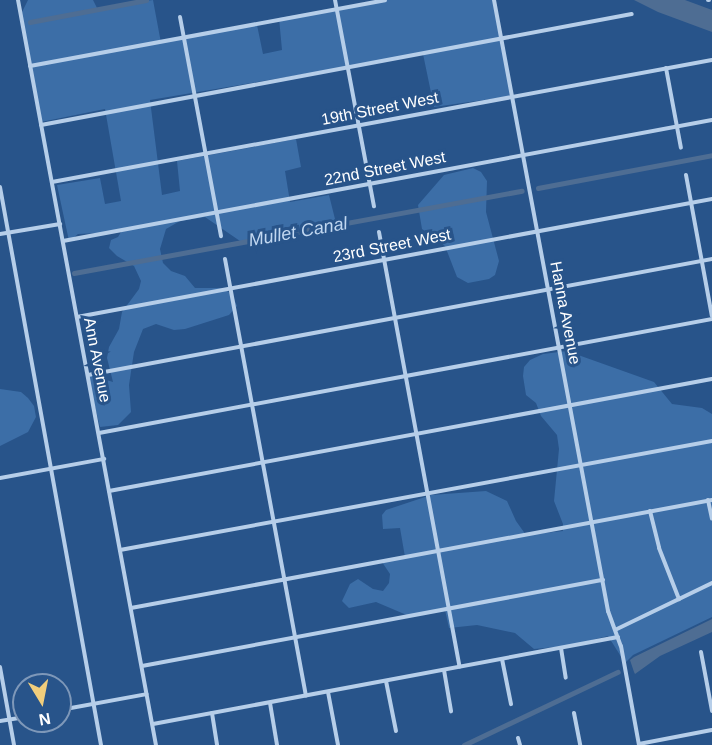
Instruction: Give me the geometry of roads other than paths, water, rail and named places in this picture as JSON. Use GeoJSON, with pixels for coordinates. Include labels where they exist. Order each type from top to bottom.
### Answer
{"type":"FeatureCollection","features":[{"type":"Feature","properties":{"kind":"street","name":"Ann Avenue"},"geometry":{"type":"LineString","coordinates":[[18,0],[156,745]]}},
{"type":"Feature","properties":{"kind":"street"},"geometry":{"type":"LineString","coordinates":[[335,0],[374,206]]}},
{"type":"Feature","properties":{"kind":"street"},"geometry":{"type":"LineString","coordinates":[[30,66],[385,0]]}},
{"type":"Feature","properties":{"kind":"street","name":"Hanna Avenue"},"geometry":{"type":"LineString","coordinates":[[494,0],[610,616],[618,637],[639,745]]}},
{"type":"Feature","properties":{"kind":"street"},"geometry":{"type":"LineString","coordinates":[[41,124],[632,14]]}},
{"type":"Feature","properties":{"kind":"street"},"geometry":{"type":"LineString","coordinates":[[180,18],[221,236]]}},
{"type":"Feature","properties":{"kind":"street","name":"19th Street West"},"geometry":{"type":"LineString","coordinates":[[52,182],[712,60]]}},
{"type":"Feature","properties":{"kind":"street"},"geometry":{"type":"LineString","coordinates":[[666,68],[681,148]]}},
{"type":"Feature","properties":{"kind":"street","name":"22nd Street West"},"geometry":{"type":"LineString","coordinates":[[63,241],[712,120]]}},
{"type":"Feature","properties":{"kind":"street"},"geometry":{"type":"LineString","coordinates":[[99,434],[712,318],[686,175]]}},
{"type":"Feature","properties":{"kind":"street"},"geometry":{"type":"LineString","coordinates":[[0,187],[101,745]]}},
{"type":"Feature","properties":{"kind":"street","name":"23rd Street West"},"geometry":{"type":"LineString","coordinates":[[77,317],[712,199]]}},
{"type":"Feature","properties":{"kind":"street"},"geometry":{"type":"LineString","coordinates":[[0,234],[60,224]]}},
{"type":"Feature","properties":{"kind":"street"},"geometry":{"type":"LineString","coordinates":[[379,232],[460,667]]}},
{"type":"Feature","properties":{"kind":"street"},"geometry":{"type":"LineString","coordinates":[[225,259],[306,696]]}},
{"type":"Feature","properties":{"kind":"street"},"geometry":{"type":"LineString","coordinates":[[88,375],[712,259]]}},
{"type":"Feature","properties":{"kind":"street"},"geometry":{"type":"LineString","coordinates":[[109,491],[712,379]]}},
{"type":"Feature","properties":{"kind":"street"},"geometry":{"type":"LineString","coordinates":[[120,550],[712,441]]}},
{"type":"Feature","properties":{"kind":"street"},"geometry":{"type":"LineString","coordinates":[[0,478],[104,459]]}},
{"type":"Feature","properties":{"kind":"street"},"geometry":{"type":"LineString","coordinates":[[131,608],[710,500],[712,519]]}},
{"type":"Feature","properties":{"kind":"street"},"geometry":{"type":"LineString","coordinates":[[650,511],[659,548],[679,598]]}},
{"type":"Feature","properties":{"kind":"street"},"geometry":{"type":"LineString","coordinates":[[142,666],[603,580]]}},
{"type":"Feature","properties":{"kind":"street"},"geometry":{"type":"LineString","coordinates":[[616,629],[712,583]]}},
{"type":"Feature","properties":{"kind":"street"},"geometry":{"type":"LineString","coordinates":[[153,724],[618,637]]}},
{"type":"Feature","properties":{"kind":"street"},"geometry":{"type":"LineString","coordinates":[[561,648],[566,678]]}},
{"type":"Feature","properties":{"kind":"street"},"geometry":{"type":"LineString","coordinates":[[701,652],[712,711]]}},
{"type":"Feature","properties":{"kind":"street"},"geometry":{"type":"LineString","coordinates":[[502,659],[511,704]]}},
{"type":"Feature","properties":{"kind":"street"},"geometry":{"type":"LineString","coordinates":[[0,667],[14,745]]}},
{"type":"Feature","properties":{"kind":"street"},"geometry":{"type":"LineString","coordinates":[[444,670],[451,711]]}},
{"type":"Feature","properties":{"kind":"street"},"geometry":{"type":"LineString","coordinates":[[386,681],[396,731]]}},
{"type":"Feature","properties":{"kind":"street"},"geometry":{"type":"LineString","coordinates":[[328,692],[338,745]]}},
{"type":"Feature","properties":{"kind":"street"},"geometry":{"type":"LineString","coordinates":[[72,708],[147,694]]}},
{"type":"Feature","properties":{"kind":"street"},"geometry":{"type":"LineString","coordinates":[[270,703],[278,745]]}},
{"type":"Feature","properties":{"kind":"street"},"geometry":{"type":"LineString","coordinates":[[212,713],[217,745]]}},
{"type":"Feature","properties":{"kind":"street"},"geometry":{"type":"LineString","coordinates":[[574,713],[580,745]]}},
{"type":"Feature","properties":{"kind":"street"},"geometry":{"type":"LineString","coordinates":[[0,721],[12,719]]}},
{"type":"Feature","properties":{"kind":"street"},"geometry":{"type":"LineString","coordinates":[[639,745],[712,730]]}},
{"type":"Feature","properties":{"kind":"street"},"geometry":{"type":"LineString","coordinates":[[518,738],[520,745]]}},
{"type":"Feature","properties":{"kind":"waterway"},"geometry":{"type":"LineString","coordinates":[[30,22],[146,0]]}},
{"type":"Feature","properties":{"kind":"waterway","name":"Mullet Canal"},"geometry":{"type":"LineString","coordinates":[[538,188],[712,155]]}},
{"type":"Feature","properties":{"kind":"waterway","name":"Mullet Canal"},"geometry":{"type":"LineString","coordinates":[[74,273],[522,191]]}},
{"type":"Feature","properties":{"kind":"waterway"},"geometry":{"type":"LineString","coordinates":[[464,745],[618,672]]}}]}
